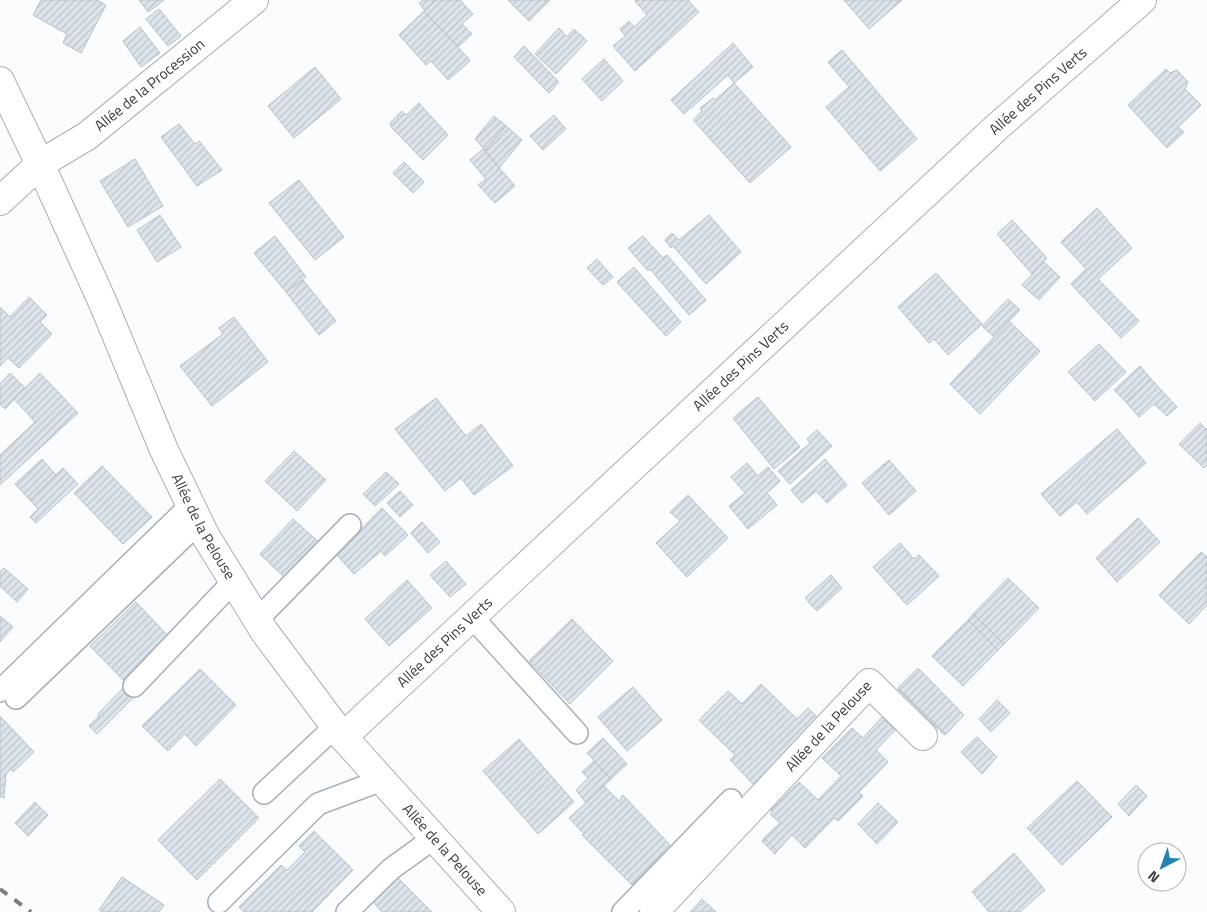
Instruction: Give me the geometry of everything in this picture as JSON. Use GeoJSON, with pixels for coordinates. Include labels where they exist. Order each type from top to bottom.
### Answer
{"type":"FeatureCollection","features":[{"type":"Feature","properties":{"kind":"street","name":"Allée de la Procession"},"geometry":{"type":"LineString","coordinates":[[0,201],[40,164],[87,136],[254,0]]}},
{"type":"Feature","properties":{"kind":"street","name":"Allée des Pins Verts"},"geometry":{"type":"LineString","coordinates":[[339,731],[472,617],[996,127],[1142,0]]}},
{"type":"Feature","properties":{"kind":"street","name":"Allée de la Pelouse"},"geometry":{"type":"LineString","coordinates":[[0,81],[103,303],[164,450],[195,514],[233,582],[257,620],[339,731],[501,912]]}},
{"type":"Feature","properties":{"kind":"street","name":"Allée de la Pelouse"},"geometry":{"type":"LineString","coordinates":[[654,912],[869,683],[923,736]]}},
{"type":"Feature","properties":{"kind":"lane"},"geometry":{"type":"LineString","coordinates":[[8,694],[195,514]]}},
{"type":"Feature","properties":{"kind":"lane"},"geometry":{"type":"LineString","coordinates":[[257,620],[350,524]]}},
{"type":"Feature","properties":{"kind":"lane"},"geometry":{"type":"LineString","coordinates":[[134,686],[233,582]]}},
{"type":"Feature","properties":{"kind":"lane"},"geometry":{"type":"LineString","coordinates":[[472,617],[577,733]]}},
{"type":"Feature","properties":{"kind":"lane"},"geometry":{"type":"LineString","coordinates":[[264,794],[324,737],[339,731]]}},
{"type":"Feature","properties":{"kind":"lane"},"geometry":{"type":"LineString","coordinates":[[219,902],[318,804],[382,780]]}},
{"type":"Feature","properties":{"kind":"lane"},"geometry":{"type":"LineString","coordinates":[[623,912],[730,800]]}},
{"type":"Feature","properties":{"kind":"lane"},"geometry":{"type":"LineString","coordinates":[[347,912],[391,869],[434,838]]}},
{"type":"Feature","properties":{"kind":"building"},"geometry":{"type":"Polygon","coordinates":[[[41,0],[97,0],[106,5],[81,53],[63,43],[67,34],[33,15],[41,0]]]}},
{"type":"Feature","properties":{"kind":"building"},"geometry":{"type":"Polygon","coordinates":[[[139,0],[164,0],[148,12],[139,0]]]}},
{"type":"Feature","properties":{"kind":"building"},"geometry":{"type":"Polygon","coordinates":[[[423,0],[435,1],[425,11],[419,3],[423,0]]]}},
{"type":"Feature","properties":{"kind":"building"},"geometry":{"type":"Polygon","coordinates":[[[436,0],[460,0],[473,14],[462,24],[472,34],[458,47],[424,11],[436,0]]]}},
{"type":"Feature","properties":{"kind":"building"},"geometry":{"type":"Polygon","coordinates":[[[508,0],[550,0],[529,21],[508,0]]]}},
{"type":"Feature","properties":{"kind":"building"},"geometry":{"type":"Polygon","coordinates":[[[636,0],[688,0],[699,12],[635,71],[613,46],[625,36],[620,29],[629,21],[634,27],[647,15],[636,0]]]}},
{"type":"Feature","properties":{"kind":"building"},"geometry":{"type":"Polygon","coordinates":[[[844,0],[902,0],[869,29],[844,0]]]}},
{"type":"Feature","properties":{"kind":"building"},"geometry":{"type":"Polygon","coordinates":[[[159,9],[181,36],[168,46],[146,19],[159,9]]]}},
{"type":"Feature","properties":{"kind":"building"},"geometry":{"type":"Polygon","coordinates":[[[424,11],[469,59],[469,62],[448,80],[431,61],[426,65],[399,35],[424,11]]]}},
{"type":"Feature","properties":{"kind":"building"},"geometry":{"type":"Polygon","coordinates":[[[140,27],[160,53],[141,67],[123,41],[140,27]]]}},
{"type":"Feature","properties":{"kind":"building"},"geometry":{"type":"Polygon","coordinates":[[[559,28],[567,37],[574,29],[587,41],[556,74],[535,54],[559,28]]]}},
{"type":"Feature","properties":{"kind":"building"},"geometry":{"type":"Polygon","coordinates":[[[733,43],[753,67],[734,83],[728,75],[684,114],[671,100],[733,43]]]}},
{"type":"Feature","properties":{"kind":"building"},"geometry":{"type":"Polygon","coordinates":[[[524,46],[559,82],[549,93],[514,57],[524,46]]]}},
{"type":"Feature","properties":{"kind":"building"},"geometry":{"type":"Polygon","coordinates":[[[842,50],[917,139],[880,171],[826,107],[849,87],[828,62],[842,50]]]}},
{"type":"Feature","properties":{"kind":"building"},"geometry":{"type":"Polygon","coordinates":[[[604,59],[623,81],[602,101],[582,79],[604,59]]]}},
{"type":"Feature","properties":{"kind":"building"},"geometry":{"type":"Polygon","coordinates":[[[315,67],[341,99],[294,138],[268,106],[315,67]]]}},
{"type":"Feature","properties":{"kind":"building"},"geometry":{"type":"Polygon","coordinates":[[[1166,69],[1170,73],[1177,70],[1188,82],[1185,89],[1201,105],[1178,127],[1184,132],[1167,148],[1128,105],[1166,69]]]}},
{"type":"Feature","properties":{"kind":"building"},"geometry":{"type":"Polygon","coordinates":[[[734,83],[791,147],[750,183],[693,120],[702,111],[700,108],[713,98],[715,100],[734,83]]]}},
{"type":"Feature","properties":{"kind":"building"},"geometry":{"type":"Polygon","coordinates":[[[419,103],[448,135],[423,160],[392,128],[390,123],[402,111],[406,115],[419,103]]]}},
{"type":"Feature","properties":{"kind":"building"},"geometry":{"type":"Polygon","coordinates":[[[554,115],[566,129],[543,150],[530,136],[554,115]]]}},
{"type":"Feature","properties":{"kind":"building"},"geometry":{"type":"Polygon","coordinates":[[[494,116],[506,126],[485,150],[475,139],[494,116]]]}},
{"type":"Feature","properties":{"kind":"building"},"geometry":{"type":"Polygon","coordinates":[[[179,124],[195,144],[199,141],[222,170],[197,186],[161,137],[179,124]]]}},
{"type":"Feature","properties":{"kind":"building"},"geometry":{"type":"Polygon","coordinates":[[[506,126],[522,140],[499,168],[485,150],[506,126]]]}},
{"type":"Feature","properties":{"kind":"building"},"geometry":{"type":"Polygon","coordinates":[[[483,149],[515,186],[495,203],[478,185],[486,179],[470,160],[483,149]]]}},
{"type":"Feature","properties":{"kind":"building"},"geometry":{"type":"Polygon","coordinates":[[[135,159],[163,206],[128,227],[100,181],[135,159]]]}},
{"type":"Feature","properties":{"kind":"building"},"geometry":{"type":"Polygon","coordinates":[[[404,162],[424,182],[413,193],[393,173],[404,162]]]}},
{"type":"Feature","properties":{"kind":"building"},"geometry":{"type":"Polygon","coordinates":[[[299,180],[344,237],[315,260],[269,203],[299,180]]]}},
{"type":"Feature","properties":{"kind":"building"},"geometry":{"type":"Polygon","coordinates":[[[1097,208],[1132,248],[1098,279],[1139,321],[1121,338],[1071,284],[1086,269],[1061,242],[1097,208]]]}},
{"type":"Feature","properties":{"kind":"building"},"geometry":{"type":"Polygon","coordinates":[[[160,215],[181,247],[157,262],[137,230],[160,215]]]}},
{"type":"Feature","properties":{"kind":"building"},"geometry":{"type":"Polygon","coordinates":[[[709,215],[741,252],[706,284],[673,246],[671,248],[665,240],[672,233],[679,240],[709,215]]]}},
{"type":"Feature","properties":{"kind":"building"},"geometry":{"type":"Polygon","coordinates":[[[1012,220],[1047,258],[1032,274],[997,234],[1012,220]]]}},
{"type":"Feature","properties":{"kind":"building"},"geometry":{"type":"Polygon","coordinates":[[[275,236],[306,277],[286,292],[254,253],[275,236]]]}},
{"type":"Feature","properties":{"kind":"building"},"geometry":{"type":"Polygon","coordinates":[[[643,236],[663,258],[667,255],[706,300],[689,315],[650,269],[648,271],[628,248],[643,236]]]}},
{"type":"Feature","properties":{"kind":"building"},"geometry":{"type":"Polygon","coordinates":[[[597,259],[613,277],[603,285],[587,268],[597,259]]]}},
{"type":"Feature","properties":{"kind":"building"},"geometry":{"type":"Polygon","coordinates":[[[1044,262],[1060,277],[1039,300],[1022,285],[1044,262]]]}},
{"type":"Feature","properties":{"kind":"building"},"geometry":{"type":"Polygon","coordinates":[[[634,267],[681,322],[666,336],[617,282],[634,267]]]}},
{"type":"Feature","properties":{"kind":"building"},"geometry":{"type":"Polygon","coordinates":[[[936,273],[982,324],[948,355],[934,339],[929,343],[898,307],[936,273]]]}},
{"type":"Feature","properties":{"kind":"building"},"geometry":{"type":"Polygon","coordinates":[[[303,280],[336,321],[319,335],[286,292],[303,280]]]}},
{"type":"Feature","properties":{"kind":"building"},"geometry":{"type":"Polygon","coordinates":[[[29,297],[47,315],[40,322],[52,334],[19,368],[8,358],[0,366],[0,307],[10,317],[29,297]]]}},
{"type":"Feature","properties":{"kind":"building"},"geometry":{"type":"Polygon","coordinates":[[[1008,299],[1020,310],[994,337],[982,326],[1008,299]]]}},
{"type":"Feature","properties":{"kind":"building"},"geometry":{"type":"Polygon","coordinates":[[[234,317],[268,362],[212,406],[180,366],[223,334],[219,328],[234,317]]]}},
{"type":"Feature","properties":{"kind":"building"},"geometry":{"type":"Polygon","coordinates":[[[1009,321],[1040,351],[980,414],[950,384],[1009,321]]]}},
{"type":"Feature","properties":{"kind":"building"},"geometry":{"type":"Polygon","coordinates":[[[1099,344],[1126,372],[1095,401],[1068,372],[1099,344]]]}},
{"type":"Feature","properties":{"kind":"building"},"geometry":{"type":"Polygon","coordinates":[[[1140,366],[1151,379],[1126,402],[1114,390],[1140,366]]]}},
{"type":"Feature","properties":{"kind":"building"},"geometry":{"type":"Polygon","coordinates":[[[10,373],[25,388],[5,409],[0,404],[0,384],[10,373]]]}},
{"type":"Feature","properties":{"kind":"building"},"geometry":{"type":"Polygon","coordinates":[[[40,373],[78,413],[0,485],[0,455],[35,422],[14,399],[40,373]]]}},
{"type":"Feature","properties":{"kind":"building"},"geometry":{"type":"Polygon","coordinates":[[[1151,379],[1177,407],[1167,416],[1154,404],[1139,417],[1126,402],[1151,379]]]}},
{"type":"Feature","properties":{"kind":"building"},"geometry":{"type":"Polygon","coordinates":[[[758,397],[800,447],[774,469],[733,418],[758,397]]]}},
{"type":"Feature","properties":{"kind":"building"},"geometry":{"type":"Polygon","coordinates":[[[436,398],[466,436],[481,424],[513,466],[474,495],[461,478],[445,491],[395,429],[436,398]]]}},
{"type":"Feature","properties":{"kind":"building"},"geometry":{"type":"Polygon","coordinates":[[[1200,423],[1207,430],[1207,465],[1204,468],[1179,444],[1200,423]]]}},
{"type":"Feature","properties":{"kind":"building"},"geometry":{"type":"Polygon","coordinates":[[[1117,429],[1146,463],[1087,514],[1077,502],[1060,516],[1041,494],[1117,429]]]}},
{"type":"Feature","properties":{"kind":"building"},"geometry":{"type":"Polygon","coordinates":[[[817,430],[832,446],[790,484],[778,471],[810,443],[807,439],[817,430]]]}},
{"type":"Feature","properties":{"kind":"building"},"geometry":{"type":"Polygon","coordinates":[[[294,451],[326,480],[297,511],[265,481],[294,451]]]}},
{"type":"Feature","properties":{"kind":"building"},"geometry":{"type":"Polygon","coordinates":[[[42,459],[56,475],[30,500],[15,484],[42,459]]]}},
{"type":"Feature","properties":{"kind":"building"},"geometry":{"type":"Polygon","coordinates":[[[825,459],[847,485],[827,503],[816,491],[802,503],[791,490],[825,459]]]}},
{"type":"Feature","properties":{"kind":"building"},"geometry":{"type":"Polygon","coordinates":[[[889,460],[916,491],[889,515],[862,483],[889,460]]]}},
{"type":"Feature","properties":{"kind":"building"},"geometry":{"type":"Polygon","coordinates":[[[747,463],[758,476],[768,467],[780,481],[767,493],[777,505],[748,529],[729,506],[745,493],[731,477],[747,463]]]}},
{"type":"Feature","properties":{"kind":"building"},"geometry":{"type":"Polygon","coordinates":[[[102,466],[152,517],[123,544],[74,493],[102,466]]]}},
{"type":"Feature","properties":{"kind":"building"},"geometry":{"type":"Polygon","coordinates":[[[63,468],[78,484],[36,523],[30,517],[38,509],[30,500],[63,468]]]}},
{"type":"Feature","properties":{"kind":"building"},"geometry":{"type":"Polygon","coordinates":[[[386,472],[399,484],[375,506],[363,494],[386,472]]]}},
{"type":"Feature","properties":{"kind":"building"},"geometry":{"type":"Polygon","coordinates":[[[400,491],[413,505],[400,517],[387,503],[400,491]]]}},
{"type":"Feature","properties":{"kind":"building"},"geometry":{"type":"Polygon","coordinates":[[[688,495],[728,538],[687,577],[656,543],[680,521],[670,512],[688,495]]]}},
{"type":"Feature","properties":{"kind":"building"},"geometry":{"type":"Polygon","coordinates":[[[382,508],[408,535],[385,556],[381,551],[354,574],[336,554],[382,508]]]}},
{"type":"Feature","properties":{"kind":"building"},"geometry":{"type":"Polygon","coordinates":[[[1138,518],[1160,542],[1117,582],[1096,558],[1138,518]]]}},
{"type":"Feature","properties":{"kind":"building"},"geometry":{"type":"Polygon","coordinates":[[[293,519],[322,545],[288,581],[260,554],[293,519]]]}},
{"type":"Feature","properties":{"kind":"building"},"geometry":{"type":"Polygon","coordinates":[[[422,522],[440,542],[428,553],[411,533],[422,522]]]}},
{"type":"Feature","properties":{"kind":"building"},"geometry":{"type":"Polygon","coordinates":[[[900,543],[914,559],[919,555],[939,576],[907,605],[873,567],[900,543]]]}},
{"type":"Feature","properties":{"kind":"building"},"geometry":{"type":"Polygon","coordinates":[[[1201,552],[1207,557],[1207,605],[1189,624],[1159,595],[1201,552]]]}},
{"type":"Feature","properties":{"kind":"building"},"geometry":{"type":"Polygon","coordinates":[[[446,561],[466,584],[450,597],[430,575],[446,561]]]}},
{"type":"Feature","properties":{"kind":"building"},"geometry":{"type":"Polygon","coordinates":[[[4,568],[28,589],[17,602],[0,586],[0,572],[4,568]]]}},
{"type":"Feature","properties":{"kind":"building"},"geometry":{"type":"Polygon","coordinates":[[[831,575],[842,588],[817,611],[805,598],[831,575]]]}},
{"type":"Feature","properties":{"kind":"building"},"geometry":{"type":"Polygon","coordinates":[[[1008,578],[1039,608],[1004,644],[973,614],[1008,578]]]}},
{"type":"Feature","properties":{"kind":"building"},"geometry":{"type":"Polygon","coordinates":[[[407,580],[432,608],[389,646],[365,619],[407,580]]]}},
{"type":"Feature","properties":{"kind":"building"},"geometry":{"type":"Polygon","coordinates":[[[136,602],[171,639],[126,683],[90,646],[136,602]]]}},
{"type":"Feature","properties":{"kind":"building"},"geometry":{"type":"Polygon","coordinates":[[[973,614],[1004,644],[998,650],[968,620],[973,614]]]}},
{"type":"Feature","properties":{"kind":"building"},"geometry":{"type":"Polygon","coordinates":[[[0,616],[13,627],[0,642],[0,616]]]}},
{"type":"Feature","properties":{"kind":"building"},"geometry":{"type":"Polygon","coordinates":[[[572,619],[613,661],[570,704],[529,661],[572,619]]]}},
{"type":"Feature","properties":{"kind":"building"},"geometry":{"type":"Polygon","coordinates":[[[968,620],[998,650],[963,686],[932,656],[968,620]]]}},
{"type":"Feature","properties":{"kind":"building"},"geometry":{"type":"Polygon","coordinates":[[[918,668],[964,715],[946,734],[898,688],[918,668]]]}},
{"type":"Feature","properties":{"kind":"building"},"geometry":{"type":"Polygon","coordinates":[[[200,669],[236,705],[196,746],[185,734],[168,751],[142,726],[200,669]]]}},
{"type":"Feature","properties":{"kind":"building"},"geometry":{"type":"Polygon","coordinates":[[[761,684],[797,719],[808,708],[820,720],[754,785],[730,760],[735,755],[699,720],[728,691],[742,704],[761,684]]]}},
{"type":"Feature","properties":{"kind":"building"},"geometry":{"type":"Polygon","coordinates":[[[633,687],[662,720],[627,751],[598,717],[633,687]]]}},
{"type":"Feature","properties":{"kind":"building"},"geometry":{"type":"Polygon","coordinates":[[[123,688],[133,698],[97,734],[89,726],[123,688]]]}},
{"type":"Feature","properties":{"kind":"building"},"geometry":{"type":"Polygon","coordinates":[[[898,688],[946,734],[944,735],[898,688]]]}},
{"type":"Feature","properties":{"kind":"building"},"geometry":{"type":"Polygon","coordinates":[[[997,700],[1010,713],[991,732],[979,719],[997,700]]]}},
{"type":"Feature","properties":{"kind":"building"},"geometry":{"type":"Polygon","coordinates":[[[0,716],[34,752],[13,772],[11,769],[6,774],[4,798],[0,797],[0,716]]]}},
{"type":"Feature","properties":{"kind":"building"},"geometry":{"type":"Polygon","coordinates":[[[882,717],[895,730],[876,750],[888,762],[859,792],[863,796],[838,821],[834,818],[805,848],[792,835],[777,851],[764,838],[780,823],[770,814],[771,810],[799,782],[818,800],[841,776],[822,758],[852,728],[863,738],[882,717]]]}},
{"type":"Feature","properties":{"kind":"building"},"geometry":{"type":"Polygon","coordinates":[[[977,737],[997,757],[982,774],[961,752],[977,737]]]}},
{"type":"Feature","properties":{"kind":"building"},"geometry":{"type":"Polygon","coordinates":[[[603,738],[627,764],[611,779],[587,753],[603,738]]]}},
{"type":"Feature","properties":{"kind":"building"},"geometry":{"type":"Polygon","coordinates":[[[519,739],[574,802],[538,834],[483,771],[519,739]]]}},
{"type":"Feature","properties":{"kind":"building"},"geometry":{"type":"Polygon","coordinates":[[[594,761],[611,779],[586,803],[576,790],[588,778],[582,772],[594,761]]]}},
{"type":"Feature","properties":{"kind":"building"},"geometry":{"type":"Polygon","coordinates":[[[220,779],[259,818],[197,880],[158,840],[220,779]]]}},
{"type":"Feature","properties":{"kind":"building"},"geometry":{"type":"Polygon","coordinates":[[[1077,781],[1112,817],[1062,865],[1027,828],[1077,781]]]}},
{"type":"Feature","properties":{"kind":"building"},"geometry":{"type":"Polygon","coordinates":[[[1136,785],[1147,796],[1129,816],[1118,804],[1136,785]]]}},
{"type":"Feature","properties":{"kind":"building"},"geometry":{"type":"Polygon","coordinates":[[[604,786],[619,801],[623,795],[670,845],[632,885],[582,835],[584,834],[569,818],[604,786]]]}},
{"type":"Feature","properties":{"kind":"building"},"geometry":{"type":"Polygon","coordinates":[[[35,802],[48,815],[28,836],[15,823],[35,802]]]}},
{"type":"Feature","properties":{"kind":"building"},"geometry":{"type":"Polygon","coordinates":[[[878,803],[898,822],[877,844],[858,824],[878,803]]]}},
{"type":"Feature","properties":{"kind":"building"},"geometry":{"type":"Polygon","coordinates":[[[314,831],[353,870],[312,912],[244,912],[239,907],[281,865],[287,870],[305,852],[299,846],[314,831]]]}},
{"type":"Feature","properties":{"kind":"building"},"geometry":{"type":"Polygon","coordinates":[[[764,838],[777,851],[775,854],[762,841],[764,838]]]}},
{"type":"Feature","properties":{"kind":"building"},"geometry":{"type":"Polygon","coordinates":[[[1014,853],[1045,890],[1020,912],[989,912],[972,892],[1014,853]]]}},
{"type":"Feature","properties":{"kind":"building"},"geometry":{"type":"Polygon","coordinates":[[[122,877],[164,905],[159,912],[103,912],[99,910],[122,877]]]}},
{"type":"Feature","properties":{"kind":"building"},"geometry":{"type":"Polygon","coordinates":[[[397,877],[432,912],[382,912],[372,901],[397,877]]]}},
{"type":"Feature","properties":{"kind":"building"},"geometry":{"type":"Polygon","coordinates":[[[702,899],[716,912],[690,912],[702,899]]]}},
{"type":"Feature","properties":{"kind":"railway"},"geometry":{"type":"LineString","coordinates":[[0,889],[31,912]]}}]}
